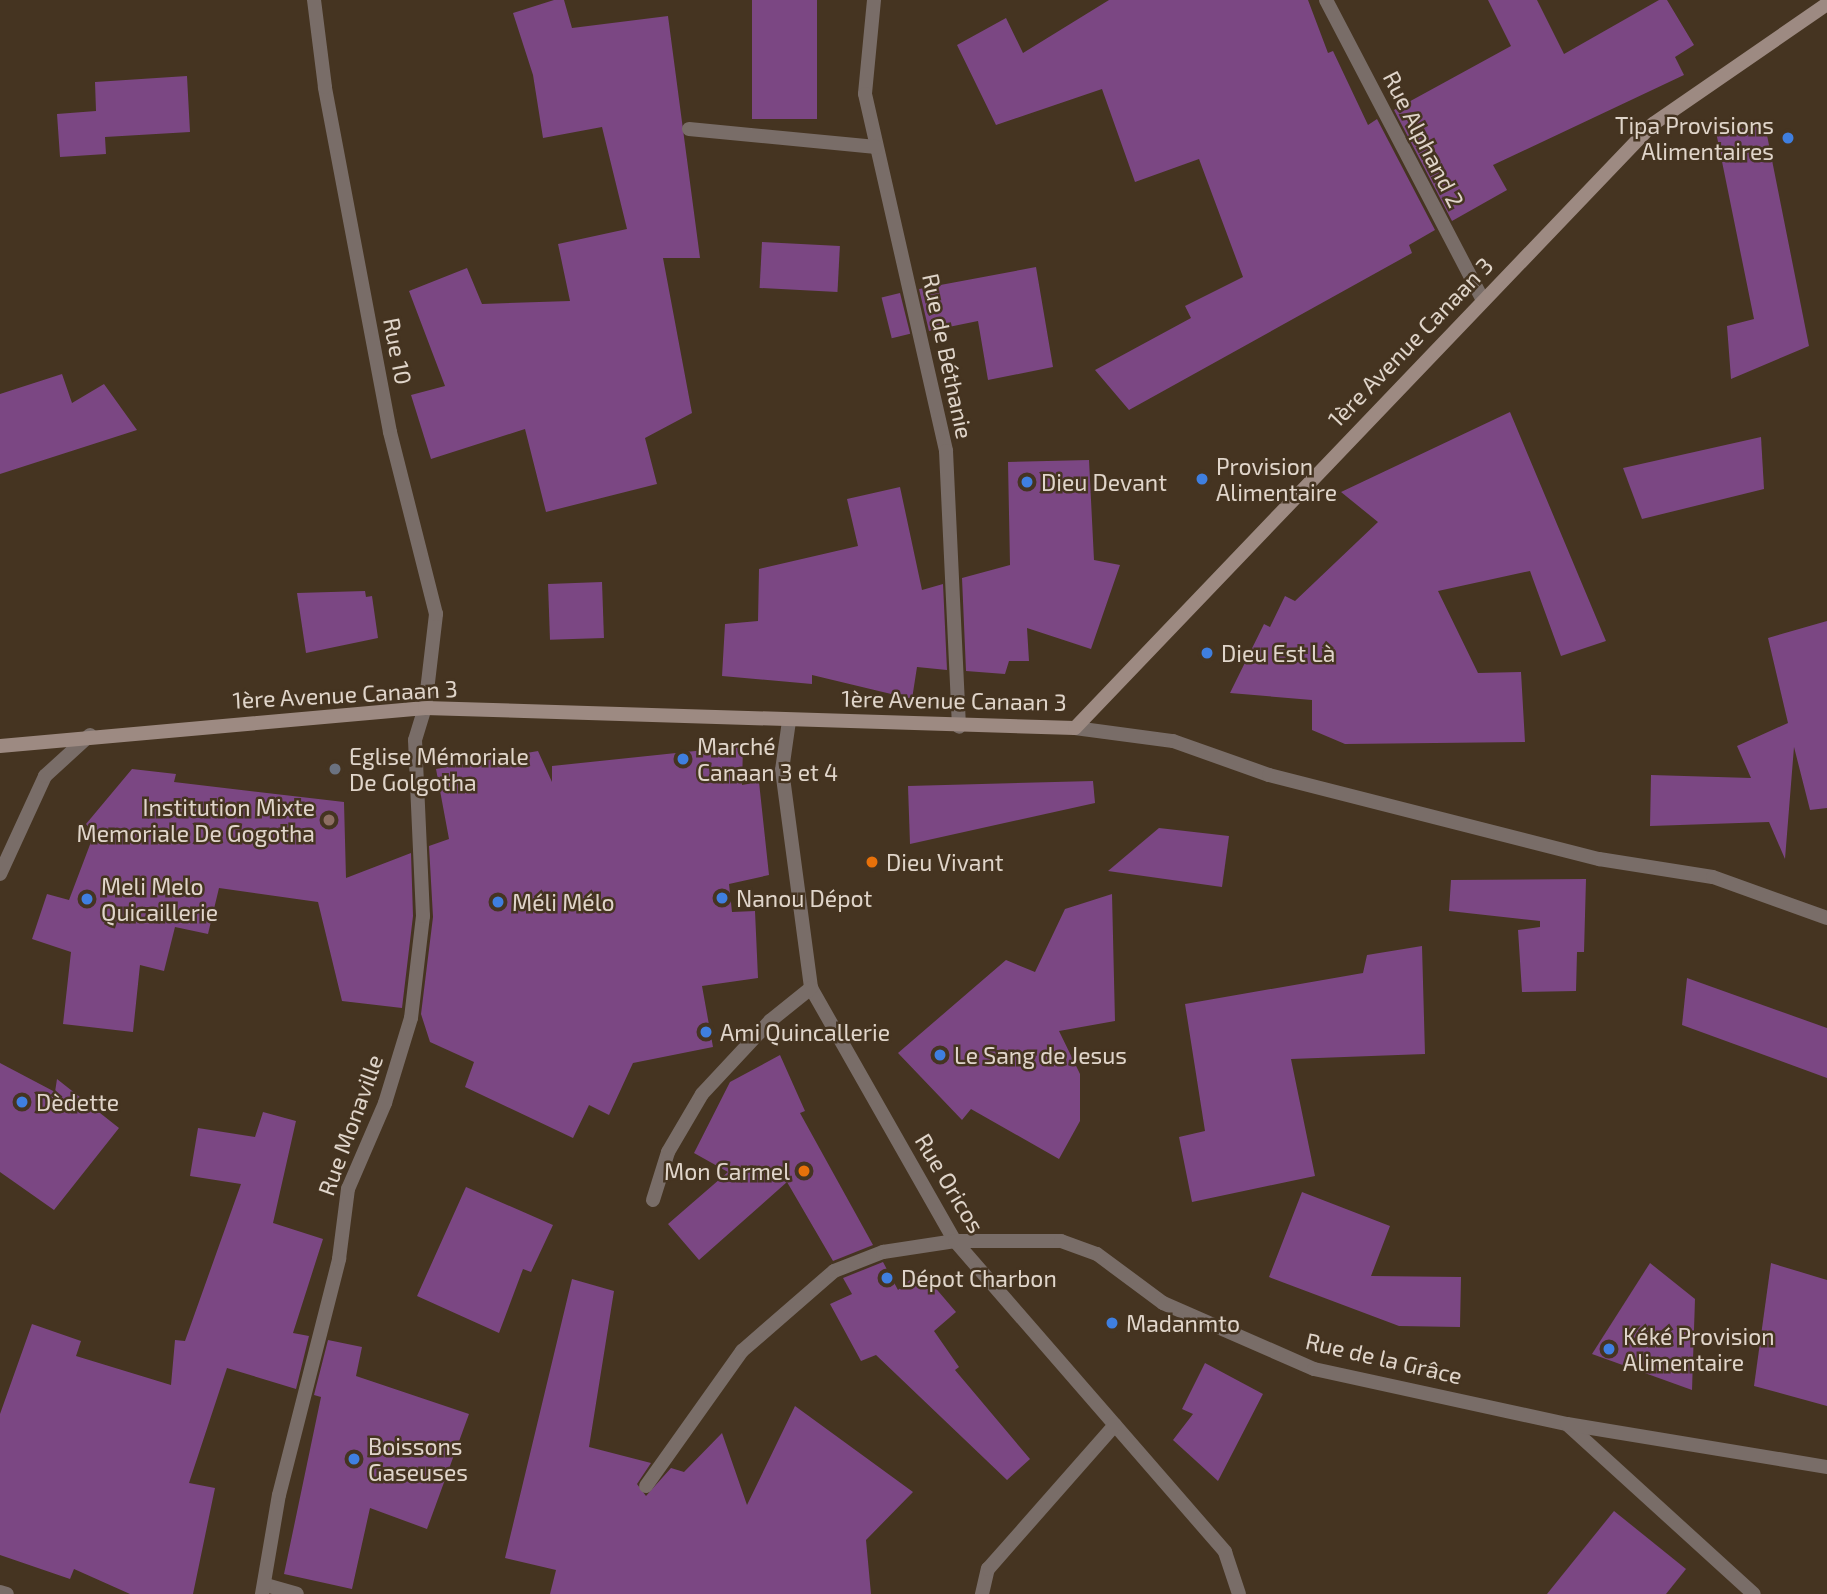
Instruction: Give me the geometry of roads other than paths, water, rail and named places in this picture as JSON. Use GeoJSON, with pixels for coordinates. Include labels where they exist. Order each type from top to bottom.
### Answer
{"type":"FeatureCollection","features":[{"type":"Feature","properties":{"kind":"main road","name":"1ère Avenue Canaan 3"},"geometry":{"type":"LineString","coordinates":[[0,746],[90,735],[425,708],[960,727],[1075,728],[1482,299],[1653,124],[1827,4]]}},
{"type":"Feature","properties":{"kind":"street","name":"Rue 10"},"geometry":{"type":"LineString","coordinates":[[314,0],[325,87],[390,432],[436,614],[425,708]]}},
{"type":"Feature","properties":{"kind":"street","name":"Rue de Béthanie"},"geometry":{"type":"LineString","coordinates":[[874,0],[865,94],[946,451],[960,727]]}},
{"type":"Feature","properties":{"kind":"street","name":"Rue Alphand 2"},"geometry":{"type":"LineString","coordinates":[[1326,0],[1482,299]]}},
{"type":"Feature","properties":{"kind":"street"},"geometry":{"type":"LineString","coordinates":[[689,130],[876,147]]}},
{"type":"Feature","properties":{"kind":"street","name":"Rue Monaville"},"geometry":{"type":"LineString","coordinates":[[264,1590],[279,1495],[339,1259],[348,1189],[385,1103],[411,1018],[423,916],[415,740],[425,708]]}},
{"type":"Feature","properties":{"kind":"street","name":"Rue Oricos"},"geometry":{"type":"LineString","coordinates":[[789,720],[782,770],[811,988],[955,1241],[1225,1552],[1239,1594]]}},
{"type":"Feature","properties":{"kind":"street"},"geometry":{"type":"LineString","coordinates":[[1075,728],[1172,741],[1269,775],[1599,859],[1713,877],[1827,918]]}},
{"type":"Feature","properties":{"kind":"street"},"geometry":{"type":"LineString","coordinates":[[0,874],[45,776],[90,735]]}},
{"type":"Feature","properties":{"kind":"street"},"geometry":{"type":"LineString","coordinates":[[653,1200],[668,1152],[702,1094],[770,1021],[811,988]]}},
{"type":"Feature","properties":{"kind":"street","name":"Rue de la Grâce"},"geometry":{"type":"LineString","coordinates":[[646,1486],[742,1351],[834,1271],[883,1252],[955,1241],[1061,1241],[1097,1254],[1163,1303],[1314,1369],[1567,1424],[1827,1467]]}},
{"type":"Feature","properties":{"kind":"street"},"geometry":{"type":"LineString","coordinates":[[1567,1424],[1754,1594]]}},
{"type":"Feature","properties":{"kind":"street"},"geometry":{"type":"LineString","coordinates":[[982,1594],[988,1569],[1115,1425]]}},
{"type":"Feature","properties":{"kind":"street"},"geometry":{"type":"LineString","coordinates":[[264,1590],[297,1594]]}},
{"type":"Feature","properties":{"kind":"street"},"geometry":{"type":"LineString","coordinates":[[0,1592],[7,1594]]}},
{"type":"Feature","properties":{"kind":"place","name":"Tipa Provisions Alimentaires"},"geometry":{"type":"Point","coordinates":[1788,138]}},
{"type":"Feature","properties":{"kind":"place","name":"Provision Alimentaire"},"geometry":{"type":"Point","coordinates":[1202,479]}},
{"type":"Feature","properties":{"kind":"place","name":"Dieu Devant"},"geometry":{"type":"Point","coordinates":[1027,482]}},
{"type":"Feature","properties":{"kind":"place","name":"Dieu Est Là"},"geometry":{"type":"Point","coordinates":[1207,653]}},
{"type":"Feature","properties":{"kind":"place","name":"Marché Canaan 3 et 4"},"geometry":{"type":"Point","coordinates":[683,759]}},
{"type":"Feature","properties":{"kind":"place","name":"Eglise Mémoriale De Golgotha"},"geometry":{"type":"Point","coordinates":[335,769]}},
{"type":"Feature","properties":{"kind":"place","name":"Institution Mixte Memoriale De Gogotha"},"geometry":{"type":"Point","coordinates":[329,820]}},
{"type":"Feature","properties":{"kind":"place","name":"Dieu Vivant"},"geometry":{"type":"Point","coordinates":[872,862]}},
{"type":"Feature","properties":{"kind":"place","name":"Nanou Dépot"},"geometry":{"type":"Point","coordinates":[722,898]}},
{"type":"Feature","properties":{"kind":"place","name":"Meli Melo Quicaillerie"},"geometry":{"type":"Point","coordinates":[87,899]}},
{"type":"Feature","properties":{"kind":"place","name":"Méli Mélo"},"geometry":{"type":"Point","coordinates":[498,902]}},
{"type":"Feature","properties":{"kind":"place","name":"Ami Quincallerie"},"geometry":{"type":"Point","coordinates":[706,1032]}},
{"type":"Feature","properties":{"kind":"place","name":"Le Sang de Jesus"},"geometry":{"type":"Point","coordinates":[940,1055]}},
{"type":"Feature","properties":{"kind":"place","name":"Dèdette"},"geometry":{"type":"Point","coordinates":[22,1102]}},
{"type":"Feature","properties":{"kind":"place","name":"Mon Carmel"},"geometry":{"type":"Point","coordinates":[804,1171]}},
{"type":"Feature","properties":{"kind":"place","name":"Dépot Charbon"},"geometry":{"type":"Point","coordinates":[887,1278]}},
{"type":"Feature","properties":{"kind":"place","name":"Madanmto"},"geometry":{"type":"Point","coordinates":[1112,1323]}},
{"type":"Feature","properties":{"kind":"place","name":"Kéké Provision Alimentaire"},"geometry":{"type":"Point","coordinates":[1609,1349]}},
{"type":"Feature","properties":{"kind":"place","name":"Boissons Gaseuses"},"geometry":{"type":"Point","coordinates":[354,1459]}}]}
